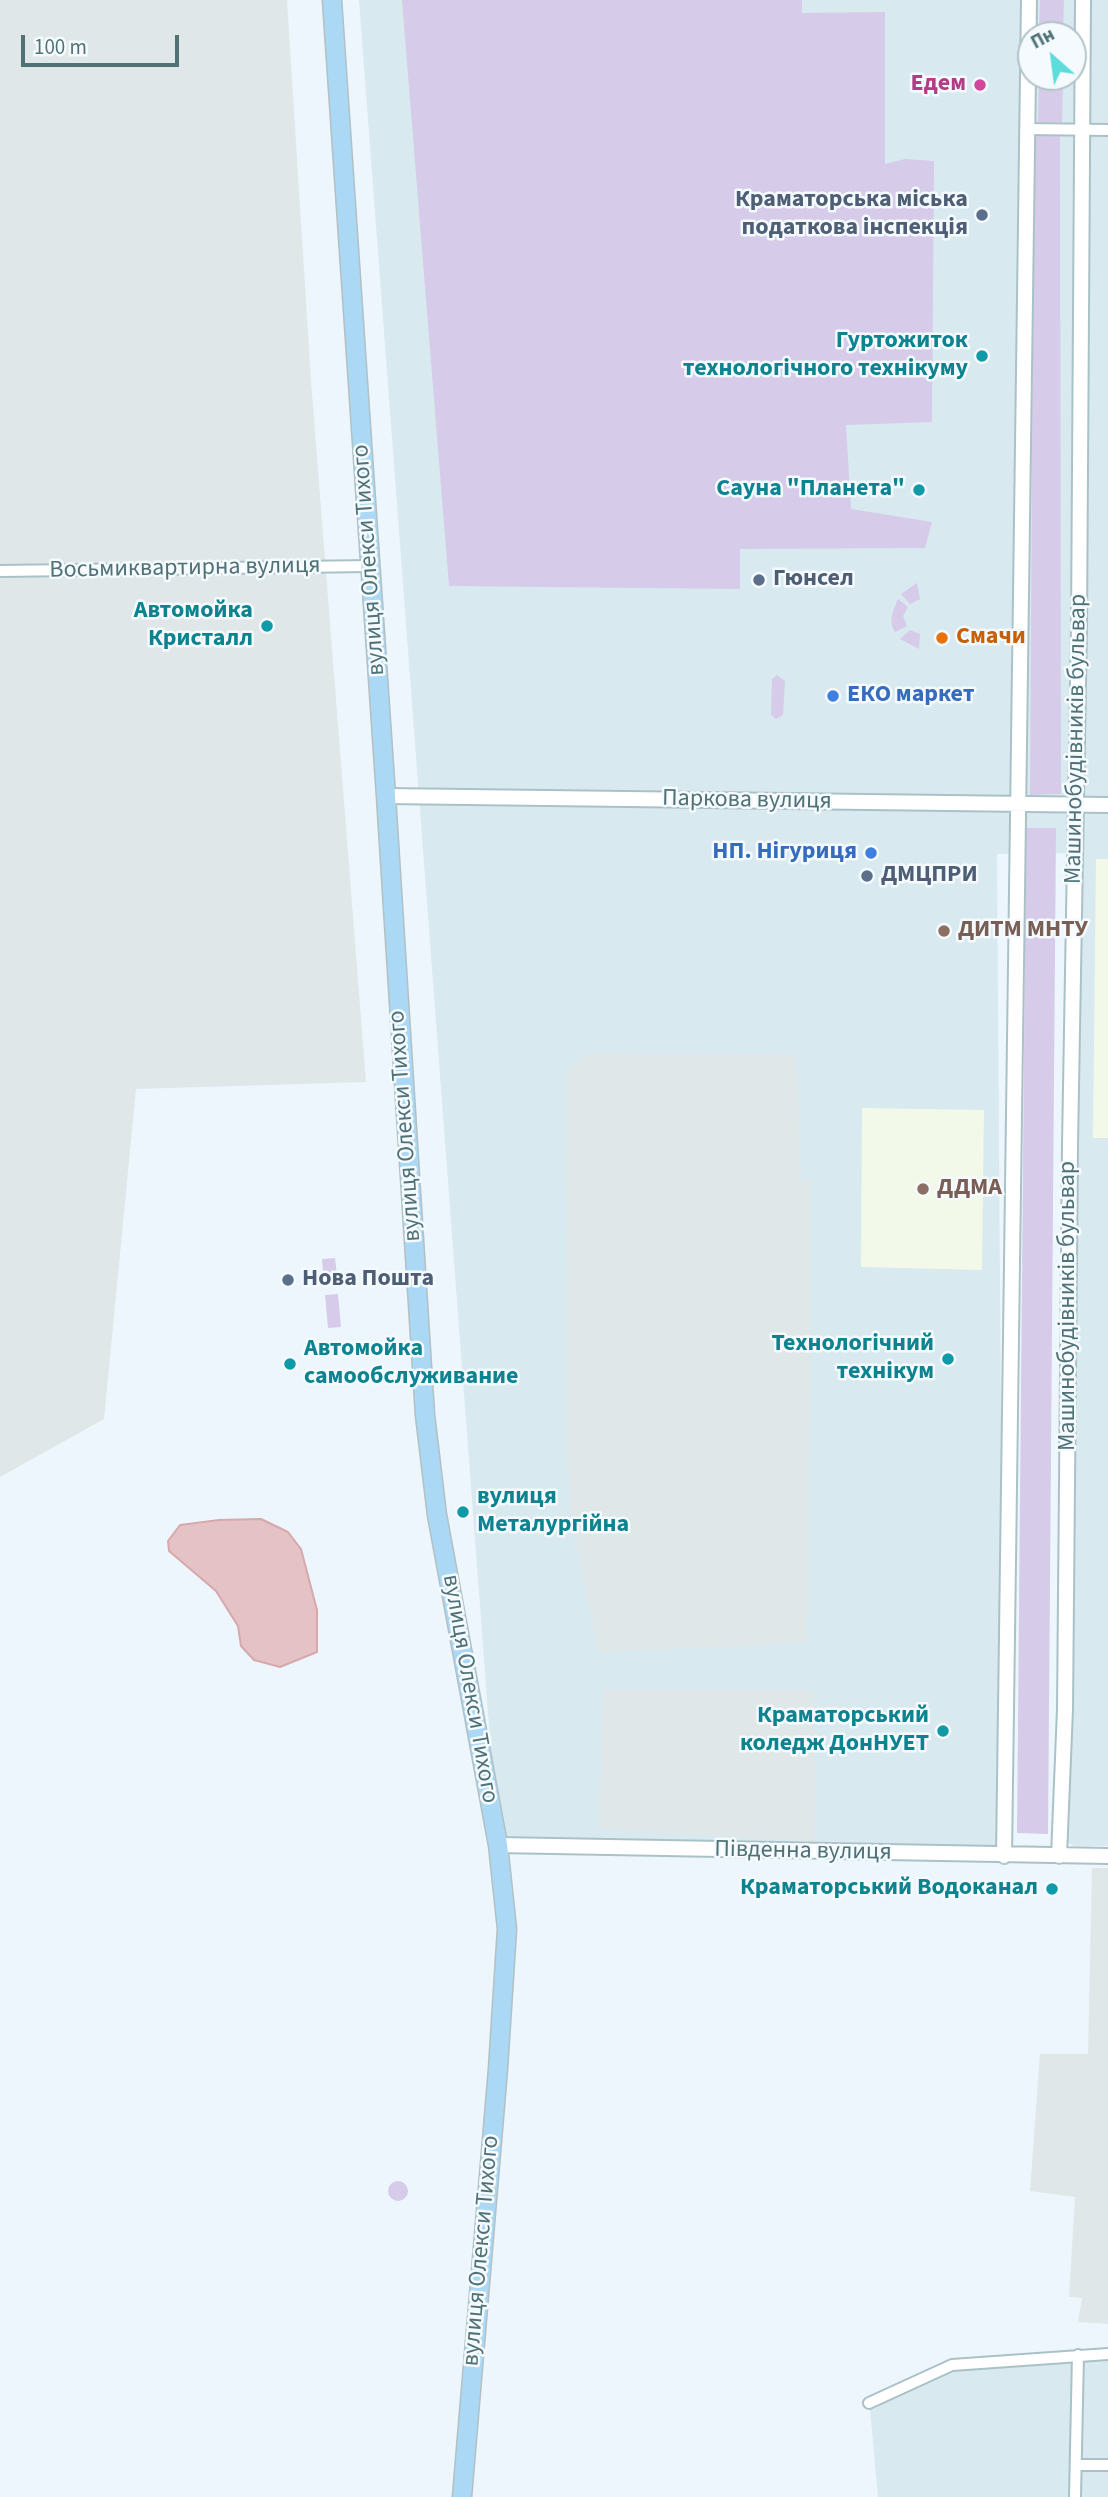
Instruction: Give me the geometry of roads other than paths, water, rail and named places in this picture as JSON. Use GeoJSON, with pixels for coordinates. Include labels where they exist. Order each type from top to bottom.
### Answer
{"type":"FeatureCollection","features":[{"type":"Feature","properties":{"kind":"main road","name":"вулиця Олекси Тихого"},"geometry":{"type":"LineString","coordinates":[[332,0],[429,1454],[498,1846],[507,1929],[462,2497]]}},
{"type":"Feature","properties":{"kind":"street"},"geometry":{"type":"LineString","coordinates":[[1004,1856],[1029,0]]}},
{"type":"Feature","properties":{"kind":"street","name":"Машинобудівників бульвар"},"geometry":{"type":"LineString","coordinates":[[1059,1856],[1065,1709],[1083,0]]}},
{"type":"Feature","properties":{"kind":"street"},"geometry":{"type":"LineString","coordinates":[[1027,129],[1108,130]]}},
{"type":"Feature","properties":{"kind":"street","name":"Восьмиквартирна вулиця"},"geometry":{"type":"LineString","coordinates":[[0,571],[370,566]]}},
{"type":"Feature","properties":{"kind":"street","name":"Паркова вулиця"},"geometry":{"type":"LineString","coordinates":[[386,796],[1108,806]]}},
{"type":"Feature","properties":{"kind":"street","name":"Південна вулиця"},"geometry":{"type":"LineString","coordinates":[[498,1846],[1108,1856]]}},
{"type":"Feature","properties":{"kind":"street"},"geometry":{"type":"LineString","coordinates":[[869,2403],[952,2365],[1108,2354]]}},
{"type":"Feature","properties":{"kind":"street"},"geometry":{"type":"LineString","coordinates":[[1075,2497],[1078,2355]]}},
{"type":"Feature","properties":{"kind":"street"},"geometry":{"type":"LineString","coordinates":[[1076,2465],[1108,2465]]}},
{"type":"Feature","properties":{"kind":"place","name":"Едем"},"geometry":{"type":"Point","coordinates":[980,85]}},
{"type":"Feature","properties":{"kind":"place","name":"Краматорська міська податкова інспекція"},"geometry":{"type":"Point","coordinates":[982,215]}},
{"type":"Feature","properties":{"kind":"place","name":"Гуртожиток технологічного технікуму"},"geometry":{"type":"Point","coordinates":[982,356]}},
{"type":"Feature","properties":{"kind":"place","name":"Сауна \"Планета\""},"geometry":{"type":"Point","coordinates":[919,490]}},
{"type":"Feature","properties":{"kind":"place","name":"Гюнсел"},"geometry":{"type":"Point","coordinates":[759,580]}},
{"type":"Feature","properties":{"kind":"place","name":"Автомойка Кристалл"},"geometry":{"type":"Point","coordinates":[267,626]}},
{"type":"Feature","properties":{"kind":"place","name":"Смачи"},"geometry":{"type":"Point","coordinates":[942,638]}},
{"type":"Feature","properties":{"kind":"place","name":"ЕКО маркет"},"geometry":{"type":"Point","coordinates":[833,696]}},
{"type":"Feature","properties":{"kind":"place","name":"НП. Нігуриця"},"geometry":{"type":"Point","coordinates":[871,853]}},
{"type":"Feature","properties":{"kind":"place","name":"ДМЦПРИ"},"geometry":{"type":"Point","coordinates":[867,876]}},
{"type":"Feature","properties":{"kind":"place","name":"ДИТМ МНТУ"},"geometry":{"type":"Point","coordinates":[944,931]}},
{"type":"Feature","properties":{"kind":"place","name":"ДДМА"},"geometry":{"type":"Point","coordinates":[923,1189]}},
{"type":"Feature","properties":{"kind":"place","name":"Нова Пошта"},"geometry":{"type":"Point","coordinates":[288,1280]}},
{"type":"Feature","properties":{"kind":"place","name":"Технологічний технікум"},"geometry":{"type":"Point","coordinates":[948,1359]}},
{"type":"Feature","properties":{"kind":"place","name":"Автомойка самообслуживание"},"geometry":{"type":"Point","coordinates":[290,1364]}},
{"type":"Feature","properties":{"kind":"place","name":"вулиця Металургійна"},"geometry":{"type":"Point","coordinates":[463,1512]}},
{"type":"Feature","properties":{"kind":"place","name":"Краматорський коледж ДонНУЕТ"},"geometry":{"type":"Point","coordinates":[943,1731]}},
{"type":"Feature","properties":{"kind":"place","name":"Краматорський Водоканал"},"geometry":{"type":"Point","coordinates":[1052,1889]}}]}
